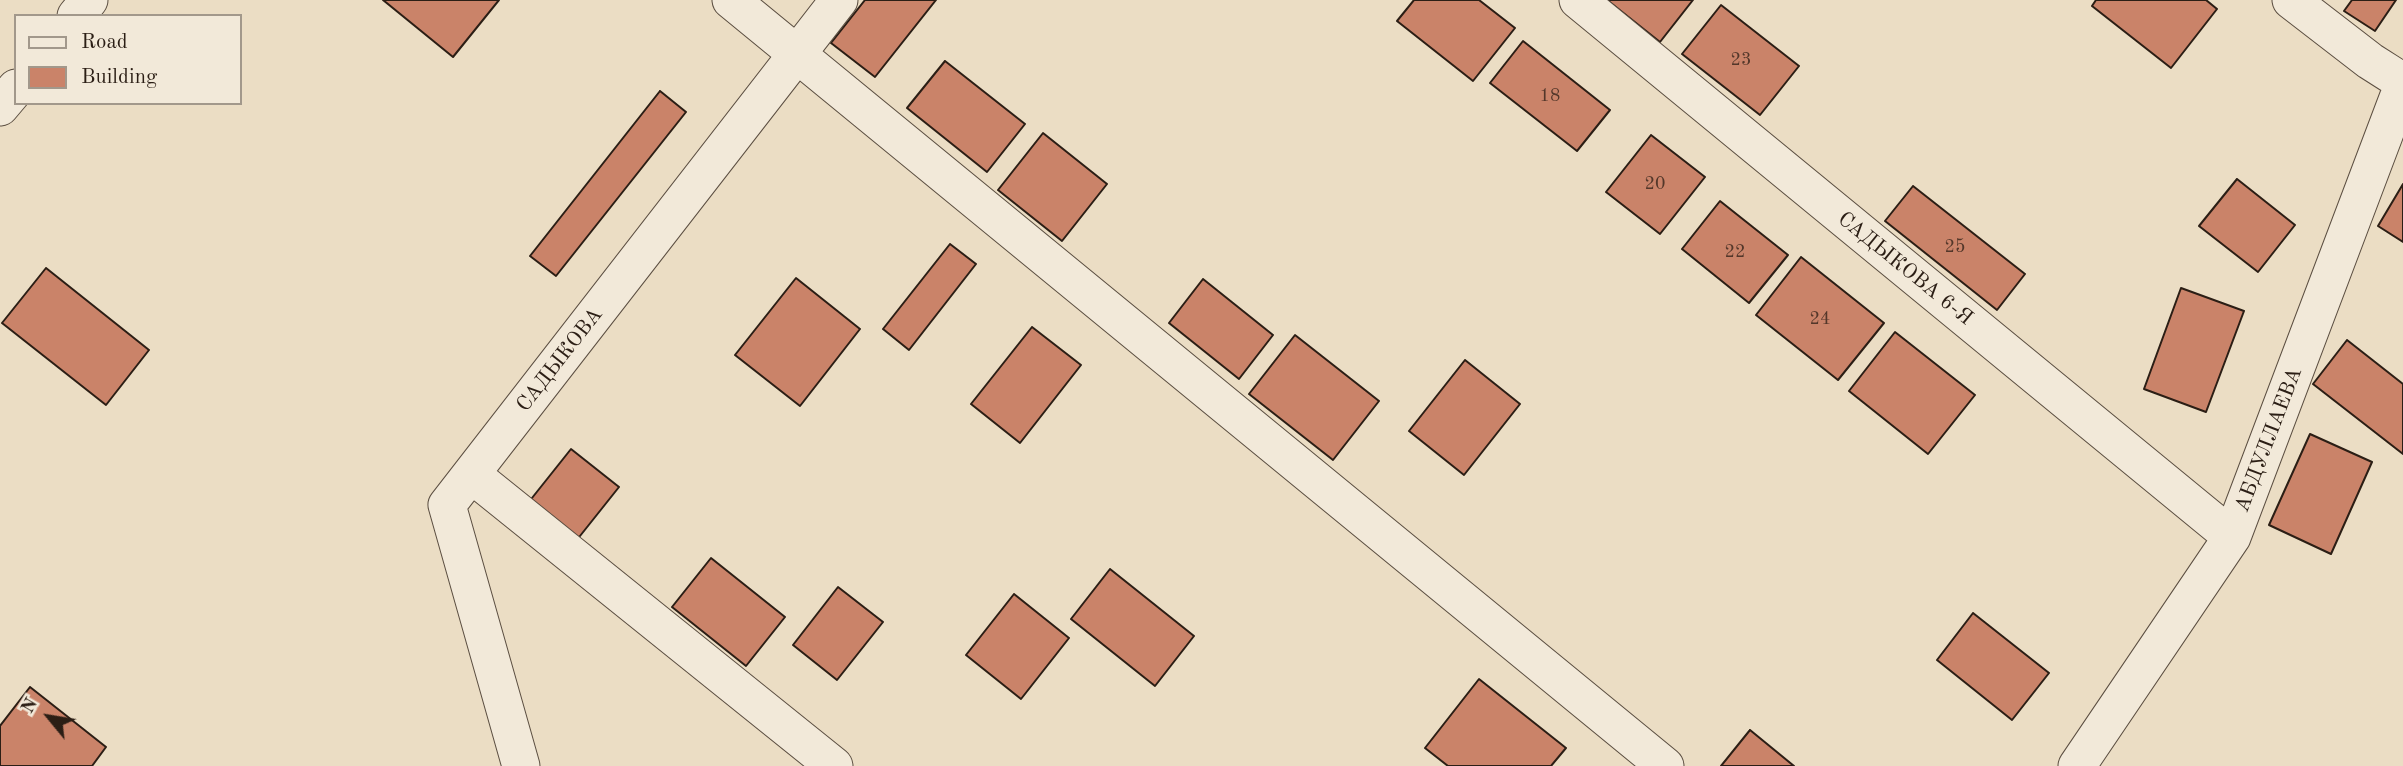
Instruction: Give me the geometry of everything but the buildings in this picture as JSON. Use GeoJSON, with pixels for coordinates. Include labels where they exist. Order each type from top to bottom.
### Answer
{"type":"FeatureCollection","features":[{"type":"Feature","properties":{"kind":"street"},"geometry":{"type":"LineString","coordinates":[[78,14],[89,0]]}},
{"type":"Feature","properties":{"kind":"street"},"geometry":{"type":"LineString","coordinates":[[731,0],[1665,766]]}},
{"type":"Feature","properties":{"kind":"street","name":"САДЫКОВА"},"geometry":{"type":"LineString","coordinates":[[521,766],[447,505],[839,0]]}},
{"type":"Feature","properties":{"kind":"street","name":"САДЫКОВА 6-Я"},"geometry":{"type":"LineString","coordinates":[[1578,0],[2232,537]]}},
{"type":"Feature","properties":{"kind":"street"},"geometry":{"type":"LineString","coordinates":[[2291,0],[2403,83]]}},
{"type":"Feature","properties":{"kind":"street","name":"АБДУЛЛАЕВА"},"geometry":{"type":"LineString","coordinates":[[2077,766],[2232,537],[2403,83]]}},
{"type":"Feature","properties":{"kind":"street"},"geometry":{"type":"LineString","coordinates":[[0,107],[14,90]]}},
{"type":"Feature","properties":{"kind":"street"},"geometry":{"type":"LineString","coordinates":[[471,474],[834,766]]}}]}
